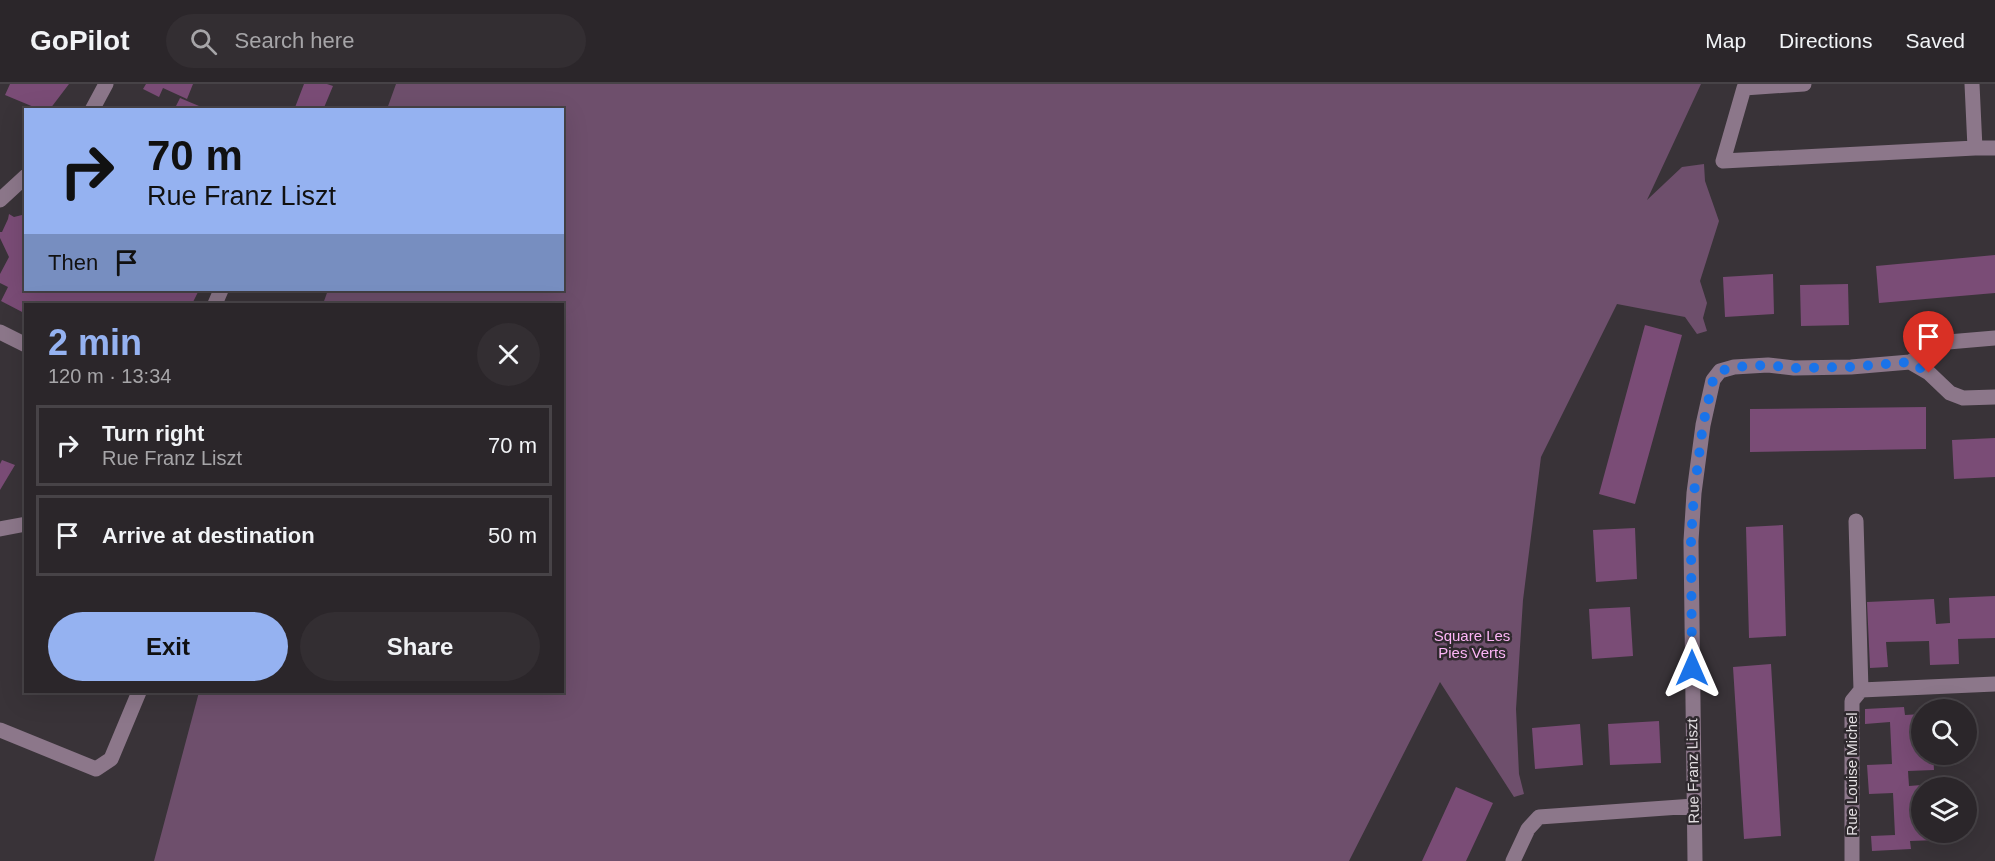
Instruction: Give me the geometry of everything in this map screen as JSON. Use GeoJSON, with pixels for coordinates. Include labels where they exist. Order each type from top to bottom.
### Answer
{"type":"FeatureCollection","features":[{"type":"Feature","properties":{"kind":"street"},"geometry":{"type":"LineString","coordinates":[[93,108],[106,84]]}},
{"type":"Feature","properties":{"kind":"street"},"geometry":{"type":"LineString","coordinates":[[1804,84],[1744,88],[1723,161],[1995,148]]}},
{"type":"Feature","properties":{"kind":"street"},"geometry":{"type":"LineString","coordinates":[[1972,84],[1975,148]]}},
{"type":"Feature","properties":{"kind":"street"},"geometry":{"type":"LineString","coordinates":[[0,200],[24,178]]}},
{"type":"Feature","properties":{"kind":"street"},"geometry":{"type":"LineString","coordinates":[[0,332],[24,344]]}},
{"type":"Feature","properties":{"kind":"street","name":"Rue Franz Liszt"},"geometry":{"type":"LineString","coordinates":[[1695,861],[1691,541],[1694,493],[1703,425],[1713,380],[1720,371],[1734,367],[1768,365],[1794,368],[1840,368],[1910,362],[1948,342],[1995,338]]}},
{"type":"Feature","properties":{"kind":"street"},"geometry":{"type":"LineString","coordinates":[[1910,362],[1929,373],[1950,393],[1963,398],[1995,397]]}},
{"type":"Feature","properties":{"kind":"street","name":"Rue Louise Michel"},"geometry":{"type":"LineString","coordinates":[[1852,861],[1852,701],[1861,690],[1856,521]]}},
{"type":"Feature","properties":{"kind":"street"},"geometry":{"type":"LineString","coordinates":[[0,529],[24,524]]}},
{"type":"Feature","properties":{"kind":"street","name":"Rue Louise Michel"},"geometry":{"type":"LineString","coordinates":[[1861,690],[1995,684]]}},
{"type":"Feature","properties":{"kind":"street"},"geometry":{"type":"LineString","coordinates":[[0,730],[96,770],[111,759],[139,693]]}},
{"type":"Feature","properties":{"kind":"street"},"geometry":{"type":"LineString","coordinates":[[1513,861],[1528,829],[1539,817],[1694,806]]}},
{"type":"Feature","properties":{"kind":"green space","name":"Square Les Pies Verts"},"geometry":{"type":"Polygon","coordinates":[[[396,84],[1701,84],[1647,200],[1682,167],[1704,164],[1705,181],[1719,221],[1700,281],[1707,303],[1703,318],[1707,331],[1697,334],[1685,317],[1617,304],[1541,457],[1523,600],[1516,709],[1519,774],[1524,794],[1514,797],[1440,682],[1349,861],[154,861],[199,693],[564,693],[564,303],[323,303],[328,291],[564,291],[564,108],[387,108],[396,84]]]}},
{"type":"Feature","properties":{"kind":"building"},"geometry":{"type":"Polygon","coordinates":[[[10,84],[69,84],[51,108],[36,108],[5,95],[10,84]]]}},
{"type":"Feature","properties":{"kind":"building"},"geometry":{"type":"Polygon","coordinates":[[[146,84],[193,84],[187,99],[163,88],[159,97],[143,89],[146,84]]]}},
{"type":"Feature","properties":{"kind":"building"},"geometry":{"type":"Polygon","coordinates":[[[304,84],[333,86],[324,108],[295,108],[304,84]]]}},
{"type":"Feature","properties":{"kind":"building"},"geometry":{"type":"Polygon","coordinates":[[[180,98],[199,106],[198,108],[175,108],[180,98]]]}},
{"type":"Feature","properties":{"kind":"building"},"geometry":{"type":"Polygon","coordinates":[[[9,214],[14,217],[24,214],[24,291],[198,291],[193,302],[195,303],[24,303],[24,313],[1,301],[8,287],[0,283],[0,274],[9,257],[0,238],[0,232],[9,214]]]}},
{"type":"Feature","properties":{"kind":"building"},"geometry":{"type":"Polygon","coordinates":[[[1995,255],[1995,293],[1879,303],[1876,266],[1995,255]]]}},
{"type":"Feature","properties":{"kind":"building"},"geometry":{"type":"Polygon","coordinates":[[[1773,274],[1774,314],[1725,317],[1723,277],[1773,274]]]}},
{"type":"Feature","properties":{"kind":"building"},"geometry":{"type":"Polygon","coordinates":[[[1848,284],[1849,325],[1801,326],[1800,285],[1848,284]]]}},
{"type":"Feature","properties":{"kind":"building"},"geometry":{"type":"Polygon","coordinates":[[[1645,325],[1682,335],[1635,504],[1599,494],[1645,325]]]}},
{"type":"Feature","properties":{"kind":"building"},"geometry":{"type":"Polygon","coordinates":[[[1926,407],[1926,449],[1750,452],[1750,409],[1926,407]]]}},
{"type":"Feature","properties":{"kind":"building"},"geometry":{"type":"Polygon","coordinates":[[[1995,438],[1995,477],[1954,479],[1952,440],[1995,438]]]}},
{"type":"Feature","properties":{"kind":"building"},"geometry":{"type":"Polygon","coordinates":[[[2,460],[15,465],[0,490],[0,464],[2,460]]]}},
{"type":"Feature","properties":{"kind":"building"},"geometry":{"type":"Polygon","coordinates":[[[1783,525],[1786,636],[1749,638],[1746,527],[1783,525]]]}},
{"type":"Feature","properties":{"kind":"building"},"geometry":{"type":"Polygon","coordinates":[[[1635,528],[1637,579],[1596,582],[1593,530],[1635,528]]]}},
{"type":"Feature","properties":{"kind":"building"},"geometry":{"type":"Polygon","coordinates":[[[1995,596],[1995,638],[1958,639],[1959,664],[1930,665],[1929,641],[1886,642],[1888,667],[1870,668],[1867,602],[1934,599],[1936,624],[1950,623],[1949,598],[1995,596]]]}},
{"type":"Feature","properties":{"kind":"building"},"geometry":{"type":"Polygon","coordinates":[[[1630,607],[1633,656],[1592,659],[1589,609],[1630,607]]]}},
{"type":"Feature","properties":{"kind":"building"},"geometry":{"type":"Polygon","coordinates":[[[1771,664],[1781,836],[1744,839],[1733,667],[1771,664]]]}},
{"type":"Feature","properties":{"kind":"building"},"geometry":{"type":"Polygon","coordinates":[[[1904,707],[1905,715],[1911,715],[1911,765],[1934,765],[1934,770],[1908,771],[1909,786],[1911,786],[1911,849],[1872,851],[1871,836],[1895,835],[1893,793],[1869,794],[1867,765],[1892,764],[1890,722],[1865,724],[1865,709],[1904,707]]]}},
{"type":"Feature","properties":{"kind":"building"},"geometry":{"type":"Polygon","coordinates":[[[1659,721],[1661,763],[1610,765],[1608,724],[1659,721]]]}},
{"type":"Feature","properties":{"kind":"building"},"geometry":{"type":"Polygon","coordinates":[[[1580,724],[1583,765],[1535,769],[1532,728],[1580,724]]]}},
{"type":"Feature","properties":{"kind":"building"},"geometry":{"type":"Polygon","coordinates":[[[1456,787],[1493,803],[1466,861],[1422,861],[1456,787]]]}},
{"type":"Feature","properties":{"kind":"route"},"geometry":{"type":"LineString","coordinates":[[1692,668],[1691,541],[1694,493],[1703,425],[1713,380],[1720,371],[1734,367],[1768,365],[1794,368],[1851,367],[1910,362],[1929,373]]}}]}
